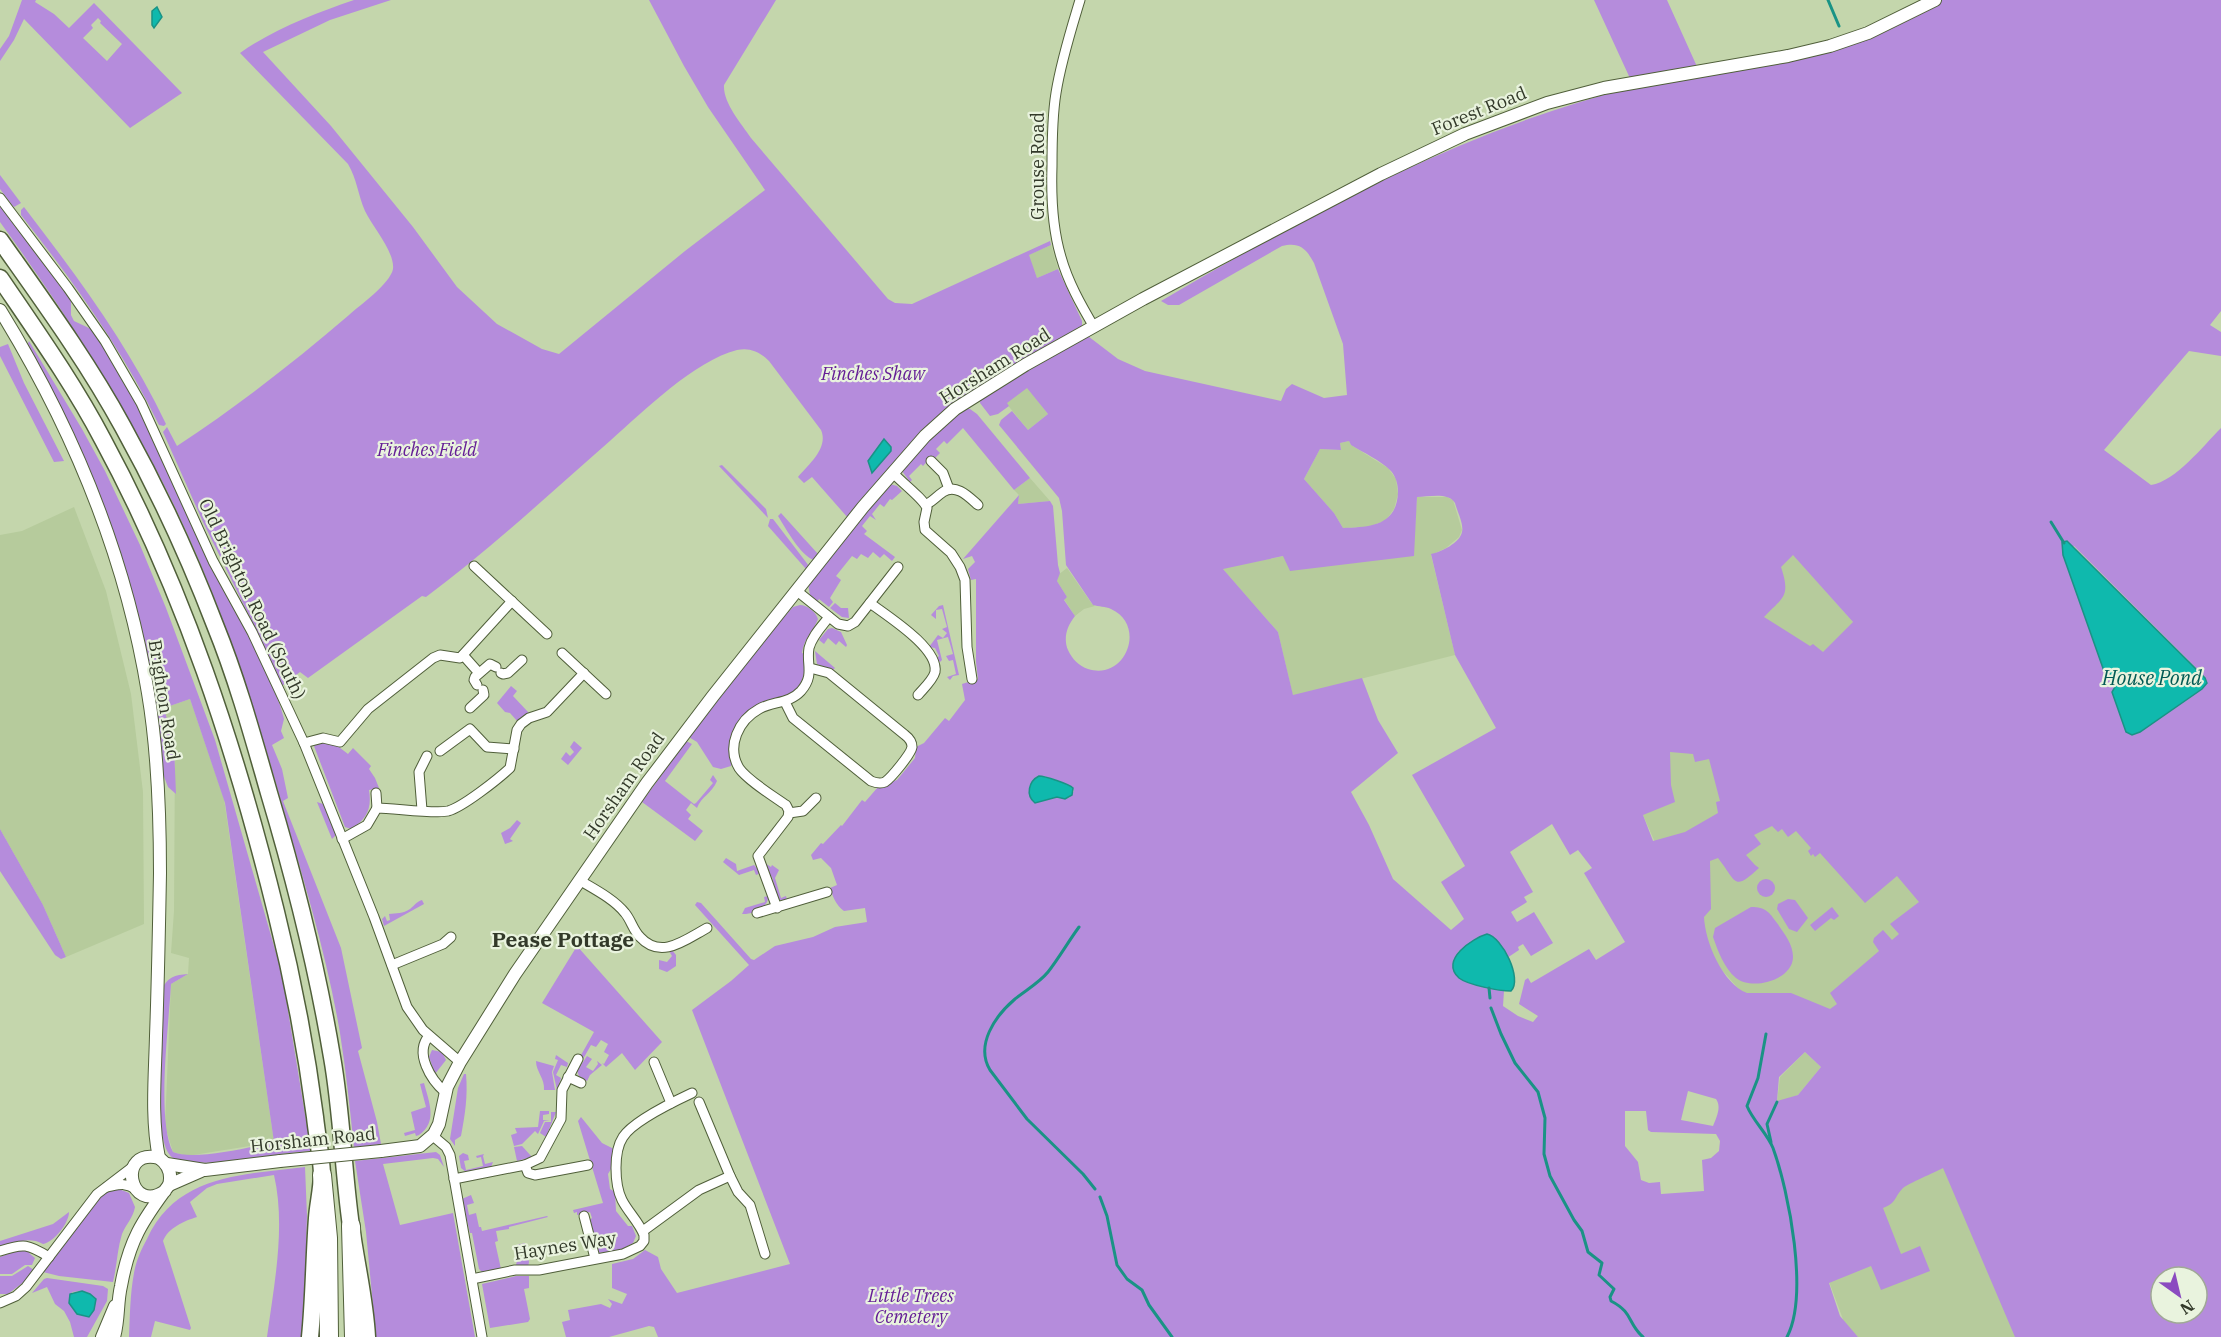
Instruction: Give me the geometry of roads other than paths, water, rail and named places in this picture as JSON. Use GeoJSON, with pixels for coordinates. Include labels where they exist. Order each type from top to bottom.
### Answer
{"type":"FeatureCollection","features":[{"type":"Feature","properties":{"kind":"highway"},"geometry":{"type":"LineString","coordinates":[[0,240],[71,341],[124,428],[170,520],[215,626],[249,725],[282,837],[315,966],[336,1080],[351,1226],[354,1337]]}},
{"type":"Feature","properties":{"kind":"highway"},"geometry":{"type":"LineString","coordinates":[[0,278],[52,354],[103,440],[148,530],[191,633],[226,734],[258,839],[286,953],[308,1063],[328,1238],[329,1337]]}},
{"type":"Feature","properties":{"kind":"highway"},"geometry":{"type":"LineString","coordinates":[[310,1337],[322,1175]]}},
{"type":"Feature","properties":{"kind":"highway"},"geometry":{"type":"LineString","coordinates":[[351,1226],[363,1290],[367,1337]]}},
{"type":"Feature","properties":{"kind":"street","name":"Grouse Road"},"geometry":{"type":"LineString","coordinates":[[1080,0],[1056,92],[1052,209],[1061,259],[1094,327]]}},
{"type":"Feature","properties":{"kind":"street","name":"Forest Road"},"geometry":{"type":"LineString","coordinates":[[1067,342],[1398,165],[1493,122],[1547,103],[1604,88],[1788,56],[1830,46],[1868,33],[1935,0]]}},
{"type":"Feature","properties":{"kind":"street","name":"Old Brighton Road (South)"},"geometry":{"type":"LineString","coordinates":[[0,198],[105,341],[141,403],[213,561],[252,632],[304,743],[412,1016],[429,1036],[460,1062]]}},
{"type":"Feature","properties":{"kind":"street","name":"Brighton Road"},"geometry":{"type":"LineString","coordinates":[[0,310],[40,380],[91,490],[123,583],[147,684],[157,766],[159,807],[158,968],[154,1125],[148,1146],[137,1162]]}},
{"type":"Feature","properties":{"kind":"street","name":"Horsham Road"},"geometry":{"type":"LineString","coordinates":[[166,1188],[205,1170],[420,1146],[433,1136],[439,1124],[445,1092],[460,1062],[515,974],[579,880],[682,736],[892,472],[931,430],[955,410],[1067,342]]}},
{"type":"Feature","properties":{"kind":"street"},"geometry":{"type":"LineString","coordinates":[[931,460],[945,476],[949,489]]}},
{"type":"Feature","properties":{"kind":"street"},"geometry":{"type":"LineString","coordinates":[[892,472],[927,504],[925,530],[951,553],[960,567],[965,580],[967,647],[972,679]]}},
{"type":"Feature","properties":{"kind":"street"},"geometry":{"type":"LineString","coordinates":[[927,504],[949,489],[960,491],[978,505]]}},
{"type":"Feature","properties":{"kind":"street"},"geometry":{"type":"LineString","coordinates":[[474,566],[547,634]]}},
{"type":"Feature","properties":{"kind":"street"},"geometry":{"type":"LineString","coordinates":[[797,591],[840,625],[851,625],[898,567]]}},
{"type":"Feature","properties":{"kind":"street"},"geometry":{"type":"LineString","coordinates":[[340,742],[368,709],[433,658],[440,655],[458,658],[463,655],[512,601]]}},
{"type":"Feature","properties":{"kind":"street"},"geometry":{"type":"LineString","coordinates":[[870,603],[924,646],[930,656],[935,667],[934,674],[918,695]]}},
{"type":"Feature","properties":{"kind":"street"},"geometry":{"type":"LineString","coordinates":[[789,813],[786,805],[741,770],[734,744],[738,731],[751,714],[771,704],[785,702],[802,690],[808,679],[810,668],[810,644],[829,617]]}},
{"type":"Feature","properties":{"kind":"street"},"geometry":{"type":"LineString","coordinates":[[562,653],[606,694]]}},
{"type":"Feature","properties":{"kind":"street"},"geometry":{"type":"LineString","coordinates":[[463,655],[479,679],[484,695],[470,708]]}},
{"type":"Feature","properties":{"kind":"street"},"geometry":{"type":"LineString","coordinates":[[479,679],[490,664],[503,674],[508,673],[522,660]]}},
{"type":"Feature","properties":{"kind":"street"},"geometry":{"type":"LineString","coordinates":[[785,702],[793,718],[871,781],[879,783],[886,781],[907,756],[912,746],[911,741],[905,735],[829,673],[810,668]]}},
{"type":"Feature","properties":{"kind":"street"},"geometry":{"type":"LineString","coordinates":[[377,808],[447,811],[462,804],[512,764],[517,730],[523,722],[547,712],[584,673]]}},
{"type":"Feature","properties":{"kind":"street"},"geometry":{"type":"LineString","coordinates":[[440,751],[470,729],[484,745],[514,749]]}},
{"type":"Feature","properties":{"kind":"street"},"geometry":{"type":"LineString","coordinates":[[304,743],[323,738],[340,742],[349,748]]}},
{"type":"Feature","properties":{"kind":"street"},"geometry":{"type":"LineString","coordinates":[[422,810],[418,772],[427,756]]}},
{"type":"Feature","properties":{"kind":"street"},"geometry":{"type":"LineString","coordinates":[[342,839],[367,825],[377,808],[376,793]]}},
{"type":"Feature","properties":{"kind":"street"},"geometry":{"type":"LineString","coordinates":[[777,908],[758,856],[789,813],[803,811],[816,798]]}},
{"type":"Feature","properties":{"kind":"street"},"geometry":{"type":"LineString","coordinates":[[579,880],[619,906],[638,935],[654,947],[668,948],[707,928]]}},
{"type":"Feature","properties":{"kind":"street"},"geometry":{"type":"LineString","coordinates":[[757,913],[827,892]]}},
{"type":"Feature","properties":{"kind":"street"},"geometry":{"type":"LineString","coordinates":[[392,965],[445,948],[452,937]]}},
{"type":"Feature","properties":{"kind":"street"},"geometry":{"type":"LineString","coordinates":[[429,1036],[423,1045],[424,1054],[433,1080],[445,1092]]}},
{"type":"Feature","properties":{"kind":"street"},"geometry":{"type":"LineString","coordinates":[[454,1179],[525,1165],[542,1156],[559,1124],[562,1115],[561,1094],[577,1060]]}},
{"type":"Feature","properties":{"kind":"street"},"geometry":{"type":"LineString","coordinates":[[654,1062],[671,1103]]}},
{"type":"Feature","properties":{"kind":"street"},"geometry":{"type":"LineString","coordinates":[[568,1077],[581,1083]]}},
{"type":"Feature","properties":{"kind":"street","name":"Haynes Way"},"geometry":{"type":"LineString","coordinates":[[472,1279],[515,1270],[539,1270],[623,1254],[637,1249],[644,1241],[643,1231],[622,1201],[619,1192],[616,1171],[617,1150],[628,1131],[671,1103],[692,1093]]}},
{"type":"Feature","properties":{"kind":"street"},"geometry":{"type":"LineString","coordinates":[[699,1102],[730,1176],[738,1192],[750,1205],[765,1254]]}},
{"type":"Feature","properties":{"kind":"street","name":"Brighton Road"},"geometry":{"type":"LineString","coordinates":[[154,1125],[163,1161]]}},
{"type":"Feature","properties":{"kind":"street"},"geometry":{"type":"LineString","coordinates":[[433,1136],[448,1150],[482,1337]]}},
{"type":"Feature","properties":{"kind":"street"},"geometry":{"type":"LineString","coordinates":[[0,1303],[16,1296],[26,1287],[90,1203],[105,1187],[137,1162],[151,1157],[163,1161],[171,1175],[166,1188],[139,1228],[129,1250],[120,1291],[102,1337]]}},
{"type":"Feature","properties":{"kind":"street","name":"Horsham Road"},"geometry":{"type":"LineString","coordinates":[[163,1161],[205,1170]]}},
{"type":"Feature","properties":{"kind":"street"},"geometry":{"type":"LineString","coordinates":[[137,1162],[131,1177],[141,1206],[139,1228]]}},
{"type":"Feature","properties":{"kind":"street"},"geometry":{"type":"LineString","coordinates":[[525,1165],[530,1174],[588,1165]]}},
{"type":"Feature","properties":{"kind":"street"},"geometry":{"type":"LineString","coordinates":[[540,1174],[542,1185]]}},
{"type":"Feature","properties":{"kind":"street"},"geometry":{"type":"LineString","coordinates":[[643,1231],[699,1190],[730,1176]]}},
{"type":"Feature","properties":{"kind":"street"},"geometry":{"type":"LineString","coordinates":[[105,1187],[130,1185],[149,1196],[154,1196],[166,1188]]}},
{"type":"Feature","properties":{"kind":"street"},"geometry":{"type":"LineString","coordinates":[[584,1216],[595,1258]]}},
{"type":"Feature","properties":{"kind":"street"},"geometry":{"type":"LineString","coordinates":[[0,1251],[25,1245],[34,1247],[49,1257]]}},
{"type":"Feature","properties":{"kind":"street"},"geometry":{"type":"LineString","coordinates":[[114,1337],[119,1316],[120,1291]]}},
{"type":"Feature","properties":{"kind":"water"},"geometry":{"type":"Polygon","coordinates":[[[157,7],[162,17],[154,28],[152,11],[157,7]]]}},
{"type":"Feature","properties":{"kind":"water"},"geometry":{"type":"Polygon","coordinates":[[[884,439],[891,447],[891,451],[872,473],[868,461],[884,439]]]}},
{"type":"Feature","properties":{"kind":"water","name":"House Pond"},"geometry":{"type":"Polygon","coordinates":[[[2067,541],[2205,678],[2207,683],[2202,689],[2140,732],[2132,735],[2126,732],[2112,692],[2115,687],[2109,672],[2104,671],[2063,555],[2062,542],[2067,541]]]}},
{"type":"Feature","properties":{"kind":"water"},"geometry":{"type":"Polygon","coordinates":[[[1039,776],[1071,786],[1072,795],[1065,799],[1057,797],[1035,803],[1029,792],[1033,781],[1039,776]]]}},
{"type":"Feature","properties":{"kind":"water"},"geometry":{"type":"Polygon","coordinates":[[[1487,934],[1499,942],[1513,968],[1514,985],[1511,991],[1469,983],[1459,978],[1454,971],[1455,957],[1460,951],[1474,940],[1487,934]]]}},
{"type":"Feature","properties":{"kind":"water"},"geometry":{"type":"Polygon","coordinates":[[[82,1291],[96,1299],[94,1310],[89,1317],[77,1314],[69,1303],[70,1294],[82,1291]]]}},
{"type":"Feature","properties":{"kind":"waterway"},"geometry":{"type":"LineString","coordinates":[[1828,0],[1839,26]]}},
{"type":"Feature","properties":{"kind":"waterway"},"geometry":{"type":"LineString","coordinates":[[2051,522],[2064,543]]}},
{"type":"Feature","properties":{"kind":"waterway"},"geometry":{"type":"LineString","coordinates":[[1079,927],[1044,976],[1015,999],[994,1022],[986,1041],[985,1051],[990,1070],[1027,1119],[1083,1174],[1095,1189]]}},
{"type":"Feature","properties":{"kind":"waterway"},"geometry":{"type":"LineString","coordinates":[[1489,988],[1490,998]]}},
{"type":"Feature","properties":{"kind":"waterway"},"geometry":{"type":"LineString","coordinates":[[1491,1008],[1515,1063],[1538,1092],[1545,1118],[1544,1154],[1550,1176],[1582,1231],[1588,1252],[1602,1263],[1599,1275],[1614,1289],[1610,1297],[1611,1301],[1627,1314],[1643,1337]]}},
{"type":"Feature","properties":{"kind":"waterway"},"geometry":{"type":"LineString","coordinates":[[1766,1034],[1758,1078],[1747,1106],[1773,1148],[1790,1216],[1794,1243],[1796,1296],[1793,1319],[1787,1337]]}},
{"type":"Feature","properties":{"kind":"waterway"},"geometry":{"type":"LineString","coordinates":[[1771,1142],[1767,1124],[1777,1102]]}},
{"type":"Feature","properties":{"kind":"waterway"},"geometry":{"type":"LineString","coordinates":[[1100,1197],[1107,1216],[1117,1265],[1127,1279],[1142,1290],[1149,1305],[1172,1337]]}},
{"type":"Feature","properties":{"kind":"district","name":"Pease Pottage"},"geometry":{"type":"Point","coordinates":[563,940]}},
{"type":"Feature","properties":{"kind":"park label","name":"Finches Shaw"},"geometry":{"type":"Point","coordinates":[873,374]}},
{"type":"Feature","properties":{"kind":"park label","name":"Finches Field"},"geometry":{"type":"Point","coordinates":[427,450]}},
{"type":"Feature","properties":{"kind":"park label","name":"Little Trees Cemetery"},"geometry":{"type":"Point","coordinates":[911,1306]}}]}
